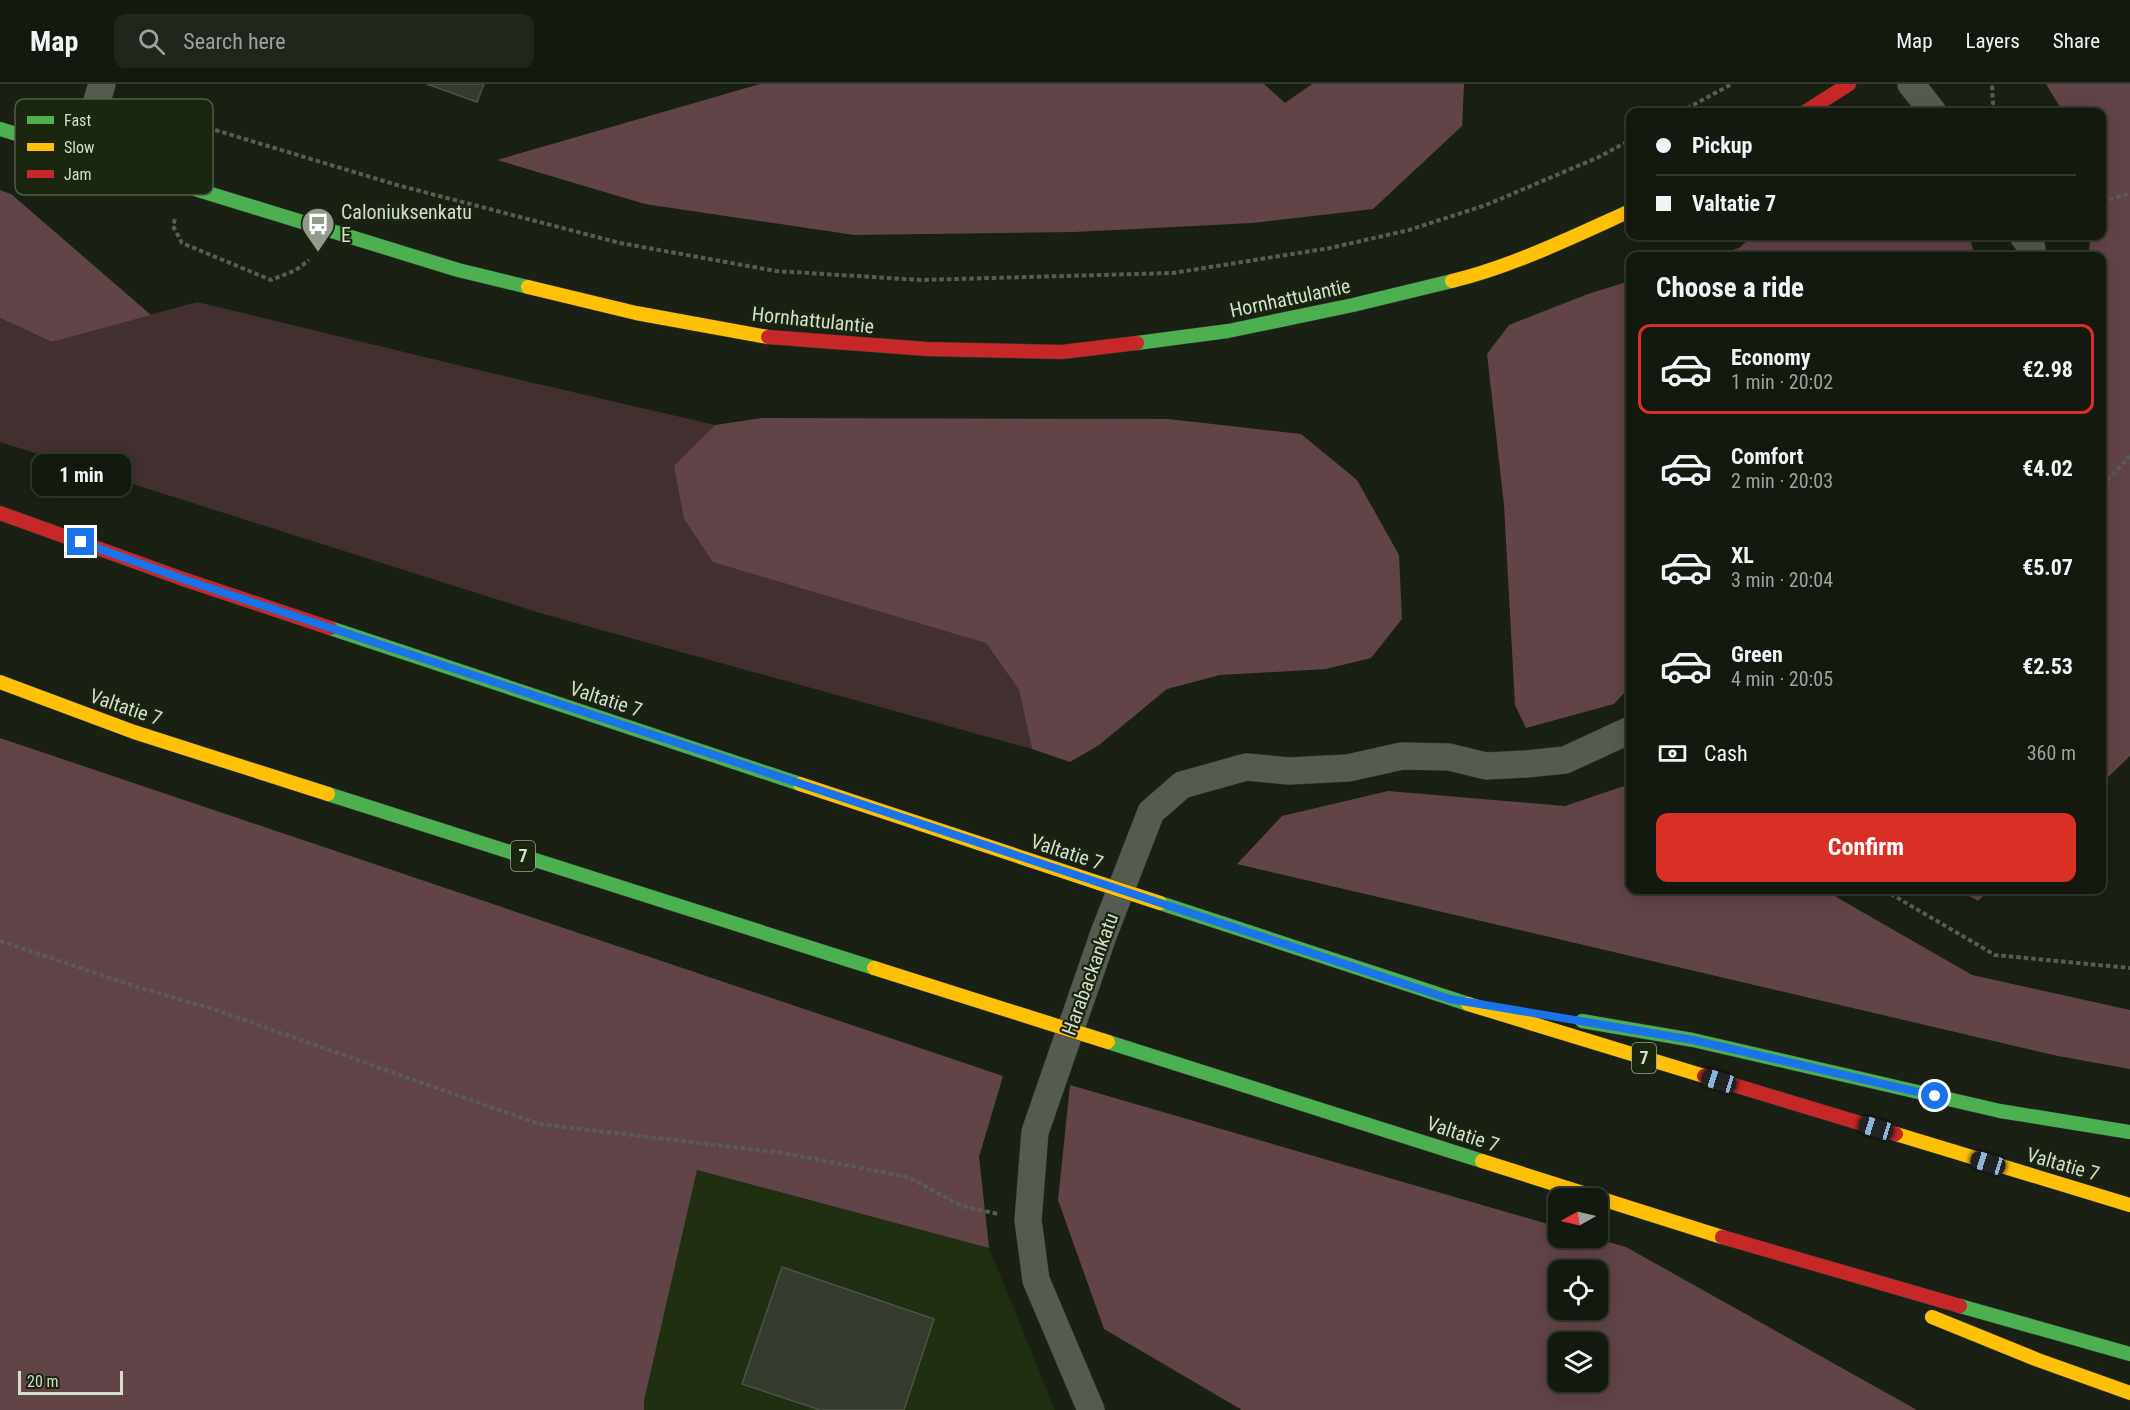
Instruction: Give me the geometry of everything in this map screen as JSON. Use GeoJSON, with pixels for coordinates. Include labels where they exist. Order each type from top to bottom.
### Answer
{"type":"FeatureCollection","features":[{"type":"Feature","properties":{"kind":"main road"},"geometry":{"type":"LineString","coordinates":[[1811,108],[1849,84]]}},
{"type":"Feature","properties":{"kind":"main road","name":"Hornhattulantie"},"geometry":{"type":"LineString","coordinates":[[0,129],[15,134]]}},
{"type":"Feature","properties":{"kind":"main road","name":"Hornhattulantie"},"geometry":{"type":"LineString","coordinates":[[213,195],[458,270],[636,313],[780,339],[926,349],[1062,352],[1228,331],[1353,305],[1473,276],[1578,236],[1626,214]]}},
{"type":"Feature","properties":{"kind":"main road","name":"Valtatie 7"},"geometry":{"type":"LineString","coordinates":[[0,513],[183,579],[1450,999],[2130,1204]]}},
{"type":"Feature","properties":{"kind":"main road","name":"Valtatie 7"},"geometry":{"type":"LineString","coordinates":[[0,682],[134,732],[1766,1251],[2130,1354]]}},
{"type":"Feature","properties":{"kind":"main road"},"geometry":{"type":"LineString","coordinates":[[1450,999],[1693,1040],[2000,1111],[2130,1132]]}},
{"type":"Feature","properties":{"kind":"main road"},"geometry":{"type":"LineString","coordinates":[[1766,1251],[1886,1299]]}},
{"type":"Feature","properties":{"kind":"main road"},"geometry":{"type":"LineString","coordinates":[[1918,1312],[2038,1360],[2130,1393]]}},
{"type":"Feature","properties":{"kind":"street"},"geometry":{"type":"LineString","coordinates":[[1911,84],[1930,108]]}},
{"type":"Feature","properties":{"kind":"street","name":"Harabackankatu"},"geometry":{"type":"LineString","coordinates":[[1091,1410],[1036,1280],[1028,1221],[1035,1132],[1100,944],[1151,812],[1182,785],[1246,767],[1289,771],[1348,768],[1402,756],[1449,757],[1486,766],[1565,760],[1626,732]]}},
{"type":"Feature","properties":{"kind":"path"},"geometry":{"type":"LineString","coordinates":[[1687,108],[1732,84]]}},
{"type":"Feature","properties":{"kind":"path"},"geometry":{"type":"LineString","coordinates":[[1992,84],[1992,108]]}},
{"type":"Feature","properties":{"kind":"path"},"geometry":{"type":"LineString","coordinates":[[100,89],[131,99]]}},
{"type":"Feature","properties":{"kind":"path"},"geometry":{"type":"LineString","coordinates":[[213,126],[397,185],[620,243],[776,270],[920,280],[1173,273],[1330,248],[1409,230],[1486,205],[1599,157],[1626,142]]}},
{"type":"Feature","properties":{"kind":"path"},"geometry":{"type":"LineString","coordinates":[[2106,201],[2130,193]]}},
{"type":"Feature","properties":{"kind":"path"},"geometry":{"type":"LineString","coordinates":[[2106,482],[2130,456]]}},
{"type":"Feature","properties":{"kind":"path"},"geometry":{"type":"LineString","coordinates":[[1891,894],[1995,955],[2130,968]]}},
{"type":"Feature","properties":{"kind":"path"},"geometry":{"type":"LineString","coordinates":[[0,941],[134,986],[213,1009],[539,1124],[783,1153],[908,1177],[963,1206],[1028,1221]]}},
{"type":"Feature","properties":{"kind":"shaded area"},"geometry":{"type":"Polygon","coordinates":[[[760,84],[1264,84],[1285,103],[1312,84],[1464,84],[1462,126],[1373,209],[1252,223],[1074,232],[854,235],[645,204],[497,160],[760,84]]]}},
{"type":"Feature","properties":{"kind":"shaded area"},"geometry":{"type":"Polygon","coordinates":[[[2046,84],[2130,84],[2130,756],[2106,779],[2106,252],[2089,252],[2090,240],[2106,240],[2106,108],[2061,108],[2046,84]]]}},
{"type":"Feature","properties":{"kind":"shaded area"},"geometry":{"type":"Polygon","coordinates":[[[0,190],[11,194],[151,315],[52,342],[0,318],[0,190]]]}},
{"type":"Feature","properties":{"kind":"shaded area"},"geometry":{"type":"Polygon","coordinates":[[[1748,240],[1970,240],[1974,252],[1726,252],[1739,248],[1748,240]]]}},
{"type":"Feature","properties":{"kind":"shaded area"},"geometry":{"type":"Polygon","coordinates":[[[1626,282],[1626,691],[1614,704],[1526,728],[1515,705],[1504,505],[1487,354],[1509,325],[1588,294],[1626,282]]]}},
{"type":"Feature","properties":{"kind":"shaded area"},"geometry":{"type":"Polygon","coordinates":[[[197,302],[715,425],[674,467],[897,615],[986,643],[1019,690],[1032,749],[540,613],[0,442],[0,318],[52,342],[197,302]]]}},
{"type":"Feature","properties":{"kind":"shaded area"},"geometry":{"type":"Polygon","coordinates":[[[762,418],[1168,419],[1301,434],[1357,480],[1399,555],[1402,619],[1371,658],[1326,669],[1220,675],[1167,689],[1099,745],[1070,762],[1032,749],[1019,690],[986,643],[713,562],[684,519],[674,466],[715,425],[762,418]]]}},
{"type":"Feature","properties":{"kind":"shaded area"},"geometry":{"type":"Polygon","coordinates":[[[0,738],[1003,1076],[979,1157],[989,1248],[697,1170],[644,1401],[644,1410],[0,1410],[0,738]]]}},
{"type":"Feature","properties":{"kind":"shaded area"},"geometry":{"type":"Polygon","coordinates":[[[1626,785],[1626,894],[1832,894],[1972,975],[2130,1010],[2130,1069],[2058,1056],[1237,864],[1282,816],[1388,791],[1565,806],[1626,785]]]}},
{"type":"Feature","properties":{"kind":"shaded area"},"geometry":{"type":"Polygon","coordinates":[[[1966,894],[1985,894],[1978,901],[1966,894]]]}},
{"type":"Feature","properties":{"kind":"shaded area"},"geometry":{"type":"Polygon","coordinates":[[[1070,1085],[1548,1224],[1548,1248],[1608,1248],[1608,1242],[1626,1247],[1917,1410],[1242,1410],[1104,1329],[1058,1200],[1070,1085]]]}},
{"type":"Feature","properties":{"kind":"shaded area"},"geometry":{"type":"Polygon","coordinates":[[[696,1170],[989,1248],[1055,1410],[644,1410],[644,1401],[696,1170]]]}},
{"type":"Feature","properties":{"kind":"building"},"geometry":{"type":"Polygon","coordinates":[[[427,84],[484,84],[477,102],[427,84]]]}},
{"type":"Feature","properties":{"kind":"building"},"geometry":{"type":"Polygon","coordinates":[[[782,1267],[934,1319],[904,1410],[820,1410],[742,1384],[782,1267]]]}},
{"type":"Feature","properties":{"kind":"traffic: fast"},"geometry":{"type":"LineString","coordinates":[[0,129],[15,134]]}},
{"type":"Feature","properties":{"kind":"traffic: fast"},"geometry":{"type":"LineString","coordinates":[[213,195],[458,270],[528,287]]}},
{"type":"Feature","properties":{"kind":"traffic: fast"},"geometry":{"type":"LineString","coordinates":[[1137,343],[1228,331],[1353,305],[1452,281]]}},
{"type":"Feature","properties":{"kind":"traffic: fast"},"geometry":{"type":"LineString","coordinates":[[330,628],[800,784]]}},
{"type":"Feature","properties":{"kind":"traffic: fast"},"geometry":{"type":"LineString","coordinates":[[328,794],[874,968]]}},
{"type":"Feature","properties":{"kind":"traffic: fast"},"geometry":{"type":"LineString","coordinates":[[1160,903],[1468,1004]]}},
{"type":"Feature","properties":{"kind":"traffic: fast"},"geometry":{"type":"LineString","coordinates":[[1582,1021],[1693,1040],[2000,1111],[2130,1132]]}},
{"type":"Feature","properties":{"kind":"traffic: fast"},"geometry":{"type":"LineString","coordinates":[[1108,1042],[1482,1161]]}},
{"type":"Feature","properties":{"kind":"traffic: fast"},"geometry":{"type":"LineString","coordinates":[[1960,1306],[2130,1354]]}},
{"type":"Feature","properties":{"kind":"traffic: slow"},"geometry":{"type":"LineString","coordinates":[[1452,281],[1520,259],[1626,213]]}},
{"type":"Feature","properties":{"kind":"traffic: slow"},"geometry":{"type":"LineString","coordinates":[[528,287],[636,313],[768,337]]}},
{"type":"Feature","properties":{"kind":"traffic: slow"},"geometry":{"type":"LineString","coordinates":[[0,682],[134,732],[328,794]]}},
{"type":"Feature","properties":{"kind":"traffic: slow"},"geometry":{"type":"LineString","coordinates":[[800,784],[1099,883]]}},
{"type":"Feature","properties":{"kind":"traffic: slow"},"geometry":{"type":"LineString","coordinates":[[1099,883],[1160,903]]}},
{"type":"Feature","properties":{"kind":"traffic: slow"},"geometry":{"type":"LineString","coordinates":[[874,968],[1048,1023]]}},
{"type":"Feature","properties":{"kind":"traffic: slow"},"geometry":{"type":"LineString","coordinates":[[1468,1004],[1704,1076]]}},
{"type":"Feature","properties":{"kind":"traffic: slow"},"geometry":{"type":"LineString","coordinates":[[1048,1023],[1108,1042]]}},
{"type":"Feature","properties":{"kind":"traffic: slow"},"geometry":{"type":"LineString","coordinates":[[1896,1134],[2130,1205]]}},
{"type":"Feature","properties":{"kind":"traffic: slow"},"geometry":{"type":"LineString","coordinates":[[1482,1161],[1722,1237]]}},
{"type":"Feature","properties":{"kind":"traffic: slow"},"geometry":{"type":"LineString","coordinates":[[1932,1317],[2038,1360],[2130,1393]]}},
{"type":"Feature","properties":{"kind":"traffic: jam"},"geometry":{"type":"LineString","coordinates":[[1811,108],[1849,84]]}},
{"type":"Feature","properties":{"kind":"traffic: jam"},"geometry":{"type":"LineString","coordinates":[[768,337],[926,349],[1062,352],[1137,343]]}},
{"type":"Feature","properties":{"kind":"traffic: jam"},"geometry":{"type":"LineString","coordinates":[[0,513],[183,579],[330,628]]}},
{"type":"Feature","properties":{"kind":"traffic: jam"},"geometry":{"type":"LineString","coordinates":[[1704,1076],[1896,1134]]}},
{"type":"Feature","properties":{"kind":"traffic: jam"},"geometry":{"type":"LineString","coordinates":[[1722,1237],[1960,1306]]}},
{"type":"Feature","properties":{"kind":"place","name":"Caloniuksenkatu E"},"geometry":{"type":"Point","coordinates":[318,253]}},
{"type":"Feature","properties":{"kind":"route"},"geometry":{"type":"LineString","coordinates":[[81,542],[183,579],[1450,999],[1693,1040],[1935,1096]]}}]}
